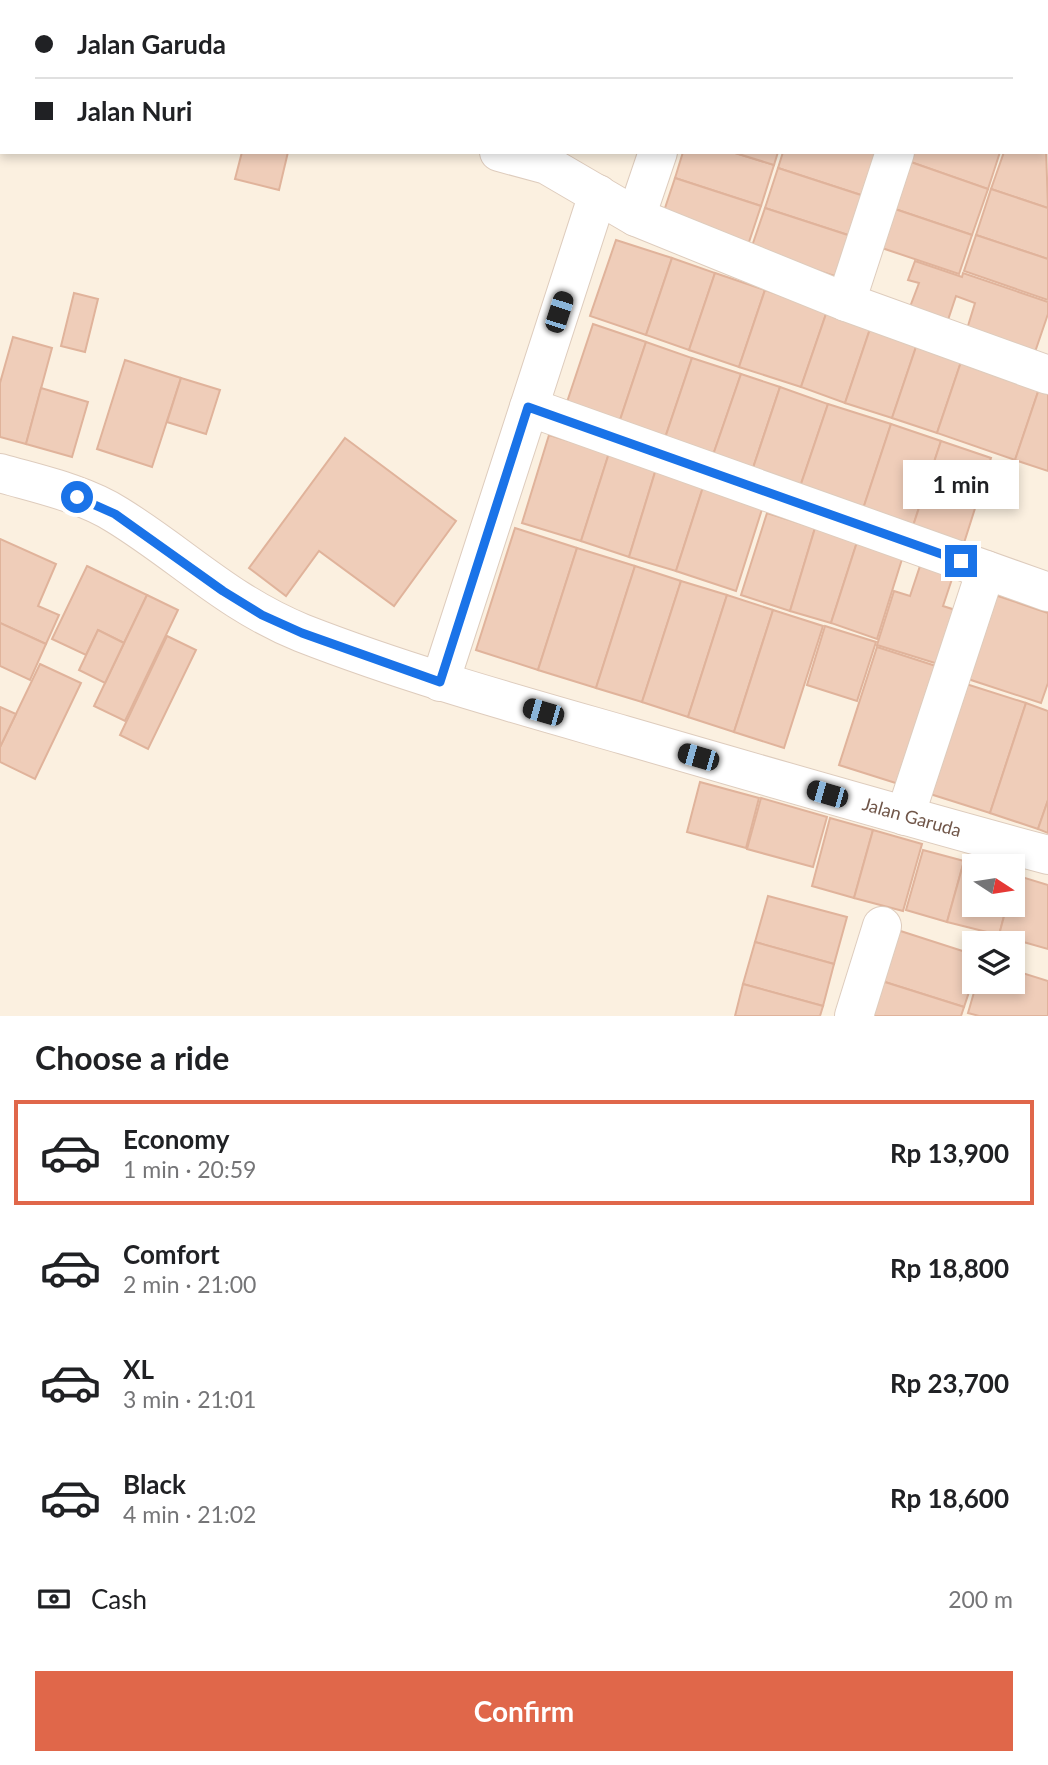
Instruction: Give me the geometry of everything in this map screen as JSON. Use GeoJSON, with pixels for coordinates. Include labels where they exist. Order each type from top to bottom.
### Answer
{"type":"FeatureCollection","features":[{"type":"Feature","properties":{"kind":"street"},"geometry":{"type":"LineString","coordinates":[[506,154],[547,165],[636,217],[846,302],[1045,363]]}},
{"type":"Feature","properties":{"kind":"street"},"geometry":{"type":"LineString","coordinates":[[636,217],[657,154]]}},
{"type":"Feature","properties":{"kind":"street"},"geometry":{"type":"LineString","coordinates":[[846,302],[894,154]]}},
{"type":"Feature","properties":{"kind":"street"},"geometry":{"type":"LineString","coordinates":[[440,682],[598,194]]}},
{"type":"Feature","properties":{"kind":"street"},"geometry":{"type":"LineString","coordinates":[[528,407],[1048,592]]}},
{"type":"Feature","properties":{"kind":"street","name":"Jalan Garuda"},"geometry":{"type":"LineString","coordinates":[[0,473],[77,497],[115,514],[223,591],[262,615],[302,633],[440,682],[1048,855]]}},
{"type":"Feature","properties":{"kind":"street"},"geometry":{"type":"LineString","coordinates":[[905,816],[986,570]]}},
{"type":"Feature","properties":{"kind":"street"},"geometry":{"type":"LineString","coordinates":[[854,1016],[882,926]]}},
{"type":"Feature","properties":{"kind":"building"},"geometry":{"type":"Polygon","coordinates":[[[241,154],[288,154],[279,190],[235,179],[241,154]]]}},
{"type":"Feature","properties":{"kind":"building"},"geometry":{"type":"Polygon","coordinates":[[[682,154],[738,154],[774,165],[761,206],[675,178],[682,154]]]}},
{"type":"Feature","properties":{"kind":"building"},"geometry":{"type":"Polygon","coordinates":[[[738,154],[777,154],[774,165],[738,154]]]}},
{"type":"Feature","properties":{"kind":"building"},"geometry":{"type":"Polygon","coordinates":[[[782,154],[881,154],[867,197],[778,168],[782,154]]]}},
{"type":"Feature","properties":{"kind":"building"},"geometry":{"type":"Polygon","coordinates":[[[907,154],[999,154],[988,189],[905,160],[907,154]]]}},
{"type":"Feature","properties":{"kind":"building"},"geometry":{"type":"Polygon","coordinates":[[[1003,154],[1046,154],[1048,208],[991,189],[1003,154]]]}},
{"type":"Feature","properties":{"kind":"building"},"geometry":{"type":"Polygon","coordinates":[[[905,160],[988,189],[972,235],[889,207],[905,160]]]}},
{"type":"Feature","properties":{"kind":"building"},"geometry":{"type":"Polygon","coordinates":[[[778,168],[867,197],[854,237],[765,208],[778,168]]]}},
{"type":"Feature","properties":{"kind":"building"},"geometry":{"type":"Polygon","coordinates":[[[675,178],[761,206],[747,248],[661,220],[675,178]]]}},
{"type":"Feature","properties":{"kind":"building"},"geometry":{"type":"Polygon","coordinates":[[[991,189],[1048,208],[1048,259],[976,235],[991,189]]]}},
{"type":"Feature","properties":{"kind":"building"},"geometry":{"type":"Polygon","coordinates":[[[889,207],[972,235],[959,274],[876,246],[889,207]]]}},
{"type":"Feature","properties":{"kind":"building"},"geometry":{"type":"Polygon","coordinates":[[[765,208],[854,237],[841,278],[751,249],[765,208]]]}},
{"type":"Feature","properties":{"kind":"building"},"geometry":{"type":"Polygon","coordinates":[[[976,235],[1048,259],[1048,300],[964,271],[976,235]]]}},
{"type":"Feature","properties":{"kind":"building"},"geometry":{"type":"Polygon","coordinates":[[[616,240],[672,258],[646,335],[590,316],[616,240]]]}},
{"type":"Feature","properties":{"kind":"building"},"geometry":{"type":"Polygon","coordinates":[[[672,258],[715,273],[689,350],[646,335],[672,258]]]}},
{"type":"Feature","properties":{"kind":"building"},"geometry":{"type":"Polygon","coordinates":[[[915,261],[962,277],[963,273],[1048,302],[1048,314],[1035,352],[967,329],[975,303],[956,296],[948,320],[910,307],[919,283],[908,280],[915,261]]]}},
{"type":"Feature","properties":{"kind":"building"},"geometry":{"type":"Polygon","coordinates":[[[715,273],[765,290],[739,367],[689,350],[715,273]]]}},
{"type":"Feature","properties":{"kind":"building"},"geometry":{"type":"Polygon","coordinates":[[[765,290],[827,311],[801,387],[739,367],[765,290]]]}},
{"type":"Feature","properties":{"kind":"building"},"geometry":{"type":"Polygon","coordinates":[[[74,293],[98,299],[85,352],[61,346],[74,293]]]}},
{"type":"Feature","properties":{"kind":"building"},"geometry":{"type":"Polygon","coordinates":[[[827,311],[871,326],[845,403],[801,387],[827,311]]]}},
{"type":"Feature","properties":{"kind":"building"},"geometry":{"type":"Polygon","coordinates":[[[593,324],[646,342],[618,426],[565,408],[593,324]]]}},
{"type":"Feature","properties":{"kind":"building"},"geometry":{"type":"Polygon","coordinates":[[[871,326],[918,341],[892,418],[845,403],[871,326]]]}},
{"type":"Feature","properties":{"kind":"building"},"geometry":{"type":"Polygon","coordinates":[[[13,337],[52,348],[26,444],[0,437],[0,383],[13,337]]]}},
{"type":"Feature","properties":{"kind":"building"},"geometry":{"type":"Polygon","coordinates":[[[918,341],[963,356],[937,433],[892,418],[918,341]]]}},
{"type":"Feature","properties":{"kind":"building"},"geometry":{"type":"Polygon","coordinates":[[[646,342],[692,358],[664,441],[618,426],[646,342]]]}},
{"type":"Feature","properties":{"kind":"building"},"geometry":{"type":"Polygon","coordinates":[[[963,356],[1041,383],[1015,460],[937,433],[963,356]]]}},
{"type":"Feature","properties":{"kind":"building"},"geometry":{"type":"Polygon","coordinates":[[[692,358],[741,374],[712,458],[664,441],[692,358]]]}},
{"type":"Feature","properties":{"kind":"building"},"geometry":{"type":"Polygon","coordinates":[[[125,360],[181,378],[152,467],[97,449],[125,360]]]}},
{"type":"Feature","properties":{"kind":"building"},"geometry":{"type":"Polygon","coordinates":[[[741,374],[780,387],[752,471],[712,458],[741,374]]]}},
{"type":"Feature","properties":{"kind":"building"},"geometry":{"type":"Polygon","coordinates":[[[181,378],[220,390],[206,434],[167,422],[181,378]]]}},
{"type":"Feature","properties":{"kind":"building"},"geometry":{"type":"Polygon","coordinates":[[[1041,383],[1048,385],[1048,471],[1015,460],[1041,383]]]}},
{"type":"Feature","properties":{"kind":"building"},"geometry":{"type":"Polygon","coordinates":[[[780,387],[828,404],[800,487],[752,471],[780,387]]]}},
{"type":"Feature","properties":{"kind":"building"},"geometry":{"type":"Polygon","coordinates":[[[41,388],[88,402],[72,457],[26,444],[41,388]]]}},
{"type":"Feature","properties":{"kind":"building"},"geometry":{"type":"Polygon","coordinates":[[[828,404],[891,424],[863,509],[800,487],[828,404]]]}},
{"type":"Feature","properties":{"kind":"building"},"geometry":{"type":"Polygon","coordinates":[[[891,424],[941,441],[913,526],[863,509],[891,424]]]}},
{"type":"Feature","properties":{"kind":"building"},"geometry":{"type":"Polygon","coordinates":[[[549,435],[609,453],[581,541],[522,523],[549,435]]]}},
{"type":"Feature","properties":{"kind":"building"},"geometry":{"type":"Polygon","coordinates":[[[345,438],[456,521],[394,606],[319,551],[286,596],[249,568],[345,438]]]}},
{"type":"Feature","properties":{"kind":"building"},"geometry":{"type":"Polygon","coordinates":[[[941,441],[991,458],[964,543],[913,526],[941,441]]]}},
{"type":"Feature","properties":{"kind":"building"},"geometry":{"type":"Polygon","coordinates":[[[609,453],[656,469],[629,557],[581,541],[609,453]]]}},
{"type":"Feature","properties":{"kind":"building"},"geometry":{"type":"Polygon","coordinates":[[[656,469],[704,484],[676,571],[629,557],[656,469]]]}},
{"type":"Feature","properties":{"kind":"building"},"geometry":{"type":"Polygon","coordinates":[[[704,484],[764,503],[736,591],[676,571],[704,484]]]}},
{"type":"Feature","properties":{"kind":"building"},"geometry":{"type":"Polygon","coordinates":[[[767,513],[815,528],[790,611],[741,595],[767,513]]]}},
{"type":"Feature","properties":{"kind":"building"},"geometry":{"type":"Polygon","coordinates":[[[515,528],[577,548],[538,670],[476,650],[515,528]]]}},
{"type":"Feature","properties":{"kind":"building"},"geometry":{"type":"Polygon","coordinates":[[[815,528],[857,542],[831,623],[790,611],[815,528]]]}},
{"type":"Feature","properties":{"kind":"building"},"geometry":{"type":"Polygon","coordinates":[[[0,539],[56,564],[38,606],[59,615],[46,644],[0,623],[0,539]]]}},
{"type":"Feature","properties":{"kind":"building"},"geometry":{"type":"Polygon","coordinates":[[[857,542],[903,556],[877,639],[831,623],[857,542]]]}},
{"type":"Feature","properties":{"kind":"building"},"geometry":{"type":"Polygon","coordinates":[[[577,548],[635,566],[596,688],[538,670],[577,548]]]}},
{"type":"Feature","properties":{"kind":"building"},"geometry":{"type":"Polygon","coordinates":[[[87,566],[147,595],[124,643],[98,630],[86,655],[52,639],[87,566]]]}},
{"type":"Feature","properties":{"kind":"building"},"geometry":{"type":"Polygon","coordinates":[[[635,566],[681,581],[642,702],[596,688],[635,566]]]}},
{"type":"Feature","properties":{"kind":"building"},"geometry":{"type":"Polygon","coordinates":[[[920,566],[953,576],[943,606],[968,614],[951,668],[877,645],[894,591],[910,596],[920,566]]]}},
{"type":"Feature","properties":{"kind":"building"},"geometry":{"type":"Polygon","coordinates":[[[681,581],[727,595],[688,717],[642,702],[681,581]]]}},
{"type":"Feature","properties":{"kind":"building"},"geometry":{"type":"Polygon","coordinates":[[[147,595],[178,610],[125,721],[94,706],[147,595]]]}},
{"type":"Feature","properties":{"kind":"building"},"geometry":{"type":"Polygon","coordinates":[[[727,595],[773,610],[734,732],[688,717],[727,595]]]}},
{"type":"Feature","properties":{"kind":"building"},"geometry":{"type":"Polygon","coordinates":[[[995,595],[1048,613],[1048,683],[1041,703],[968,679],[995,595]]]}},
{"type":"Feature","properties":{"kind":"building"},"geometry":{"type":"Polygon","coordinates":[[[773,610],[823,626],[784,748],[734,732],[773,610]]]}},
{"type":"Feature","properties":{"kind":"building"},"geometry":{"type":"Polygon","coordinates":[[[0,623],[46,644],[30,680],[0,666],[0,623]]]}},
{"type":"Feature","properties":{"kind":"building"},"geometry":{"type":"Polygon","coordinates":[[[825,626],[876,642],[857,701],[807,685],[825,626]]]}},
{"type":"Feature","properties":{"kind":"building"},"geometry":{"type":"Polygon","coordinates":[[[98,630],[124,643],[105,683],[79,670],[98,630]]]}},
{"type":"Feature","properties":{"kind":"building"},"geometry":{"type":"Polygon","coordinates":[[[167,636],[196,650],[148,749],[120,735],[167,636]]]}},
{"type":"Feature","properties":{"kind":"building"},"geometry":{"type":"Polygon","coordinates":[[[877,647],[942,668],[905,786],[839,765],[877,647]]]}},
{"type":"Feature","properties":{"kind":"building"},"geometry":{"type":"Polygon","coordinates":[[[40,664],[81,683],[35,779],[0,762],[0,747],[40,664]]]}},
{"type":"Feature","properties":{"kind":"building"},"geometry":{"type":"Polygon","coordinates":[[[963,683],[1026,703],[990,813],[927,793],[963,683]]]}},
{"type":"Feature","properties":{"kind":"building"},"geometry":{"type":"Polygon","coordinates":[[[1026,703],[1048,711],[1048,800],[1038,829],[990,813],[1026,703]]]}},
{"type":"Feature","properties":{"kind":"building"},"geometry":{"type":"Polygon","coordinates":[[[0,707],[16,714],[0,747],[0,707]]]}},
{"type":"Feature","properties":{"kind":"building"},"geometry":{"type":"Polygon","coordinates":[[[700,782],[759,798],[746,848],[687,832],[700,782]]]}},
{"type":"Feature","properties":{"kind":"building"},"geometry":{"type":"Polygon","coordinates":[[[761,798],[827,817],[813,867],[747,849],[761,798]]]}},
{"type":"Feature","properties":{"kind":"building"},"geometry":{"type":"Polygon","coordinates":[[[1048,800],[1048,833],[1038,829],[1048,800]]]}},
{"type":"Feature","properties":{"kind":"building"},"geometry":{"type":"Polygon","coordinates":[[[830,818],[873,830],[854,898],[812,886],[830,818]]]}},
{"type":"Feature","properties":{"kind":"building"},"geometry":{"type":"Polygon","coordinates":[[[873,830],[922,844],[903,911],[854,898],[873,830]]]}},
{"type":"Feature","properties":{"kind":"building"},"geometry":{"type":"Polygon","coordinates":[[[923,850],[962,860],[947,922],[906,910],[923,850]]]}},
{"type":"Feature","properties":{"kind":"building"},"geometry":{"type":"Polygon","coordinates":[[[962,868],[962,917],[1004,917],[1000,931],[983,931],[947,922],[962,868]]]}},
{"type":"Feature","properties":{"kind":"building"},"geometry":{"type":"Polygon","coordinates":[[[1026,878],[1048,885],[1048,949],[1025,942],[1025,931],[1000,931],[1004,917],[1026,917],[1026,878]]]}},
{"type":"Feature","properties":{"kind":"building"},"geometry":{"type":"Polygon","coordinates":[[[768,896],[847,917],[834,964],[755,942],[768,896]]]}},
{"type":"Feature","properties":{"kind":"building"},"geometry":{"type":"Polygon","coordinates":[[[885,926],[962,951],[962,994],[968,994],[964,1007],[869,977],[885,926]]]}},
{"type":"Feature","properties":{"kind":"building"},"geometry":{"type":"Polygon","coordinates":[[[755,942],[834,964],[823,1006],[743,984],[755,942]]]}},
{"type":"Feature","properties":{"kind":"building"},"geometry":{"type":"Polygon","coordinates":[[[1025,974],[1048,981],[1048,1016],[979,1016],[968,1013],[974,994],[1025,994],[1025,974]]]}},
{"type":"Feature","properties":{"kind":"building"},"geometry":{"type":"Polygon","coordinates":[[[869,977],[964,1007],[961,1016],[859,1016],[869,977]]]}},
{"type":"Feature","properties":{"kind":"building"},"geometry":{"type":"Polygon","coordinates":[[[743,984],[823,1006],[820,1016],[735,1016],[743,984]]]}},
{"type":"Feature","properties":{"kind":"route"},"geometry":{"type":"LineString","coordinates":[[77,497],[115,514],[223,591],[262,615],[302,633],[440,682],[528,407],[961,561]]}}]}
